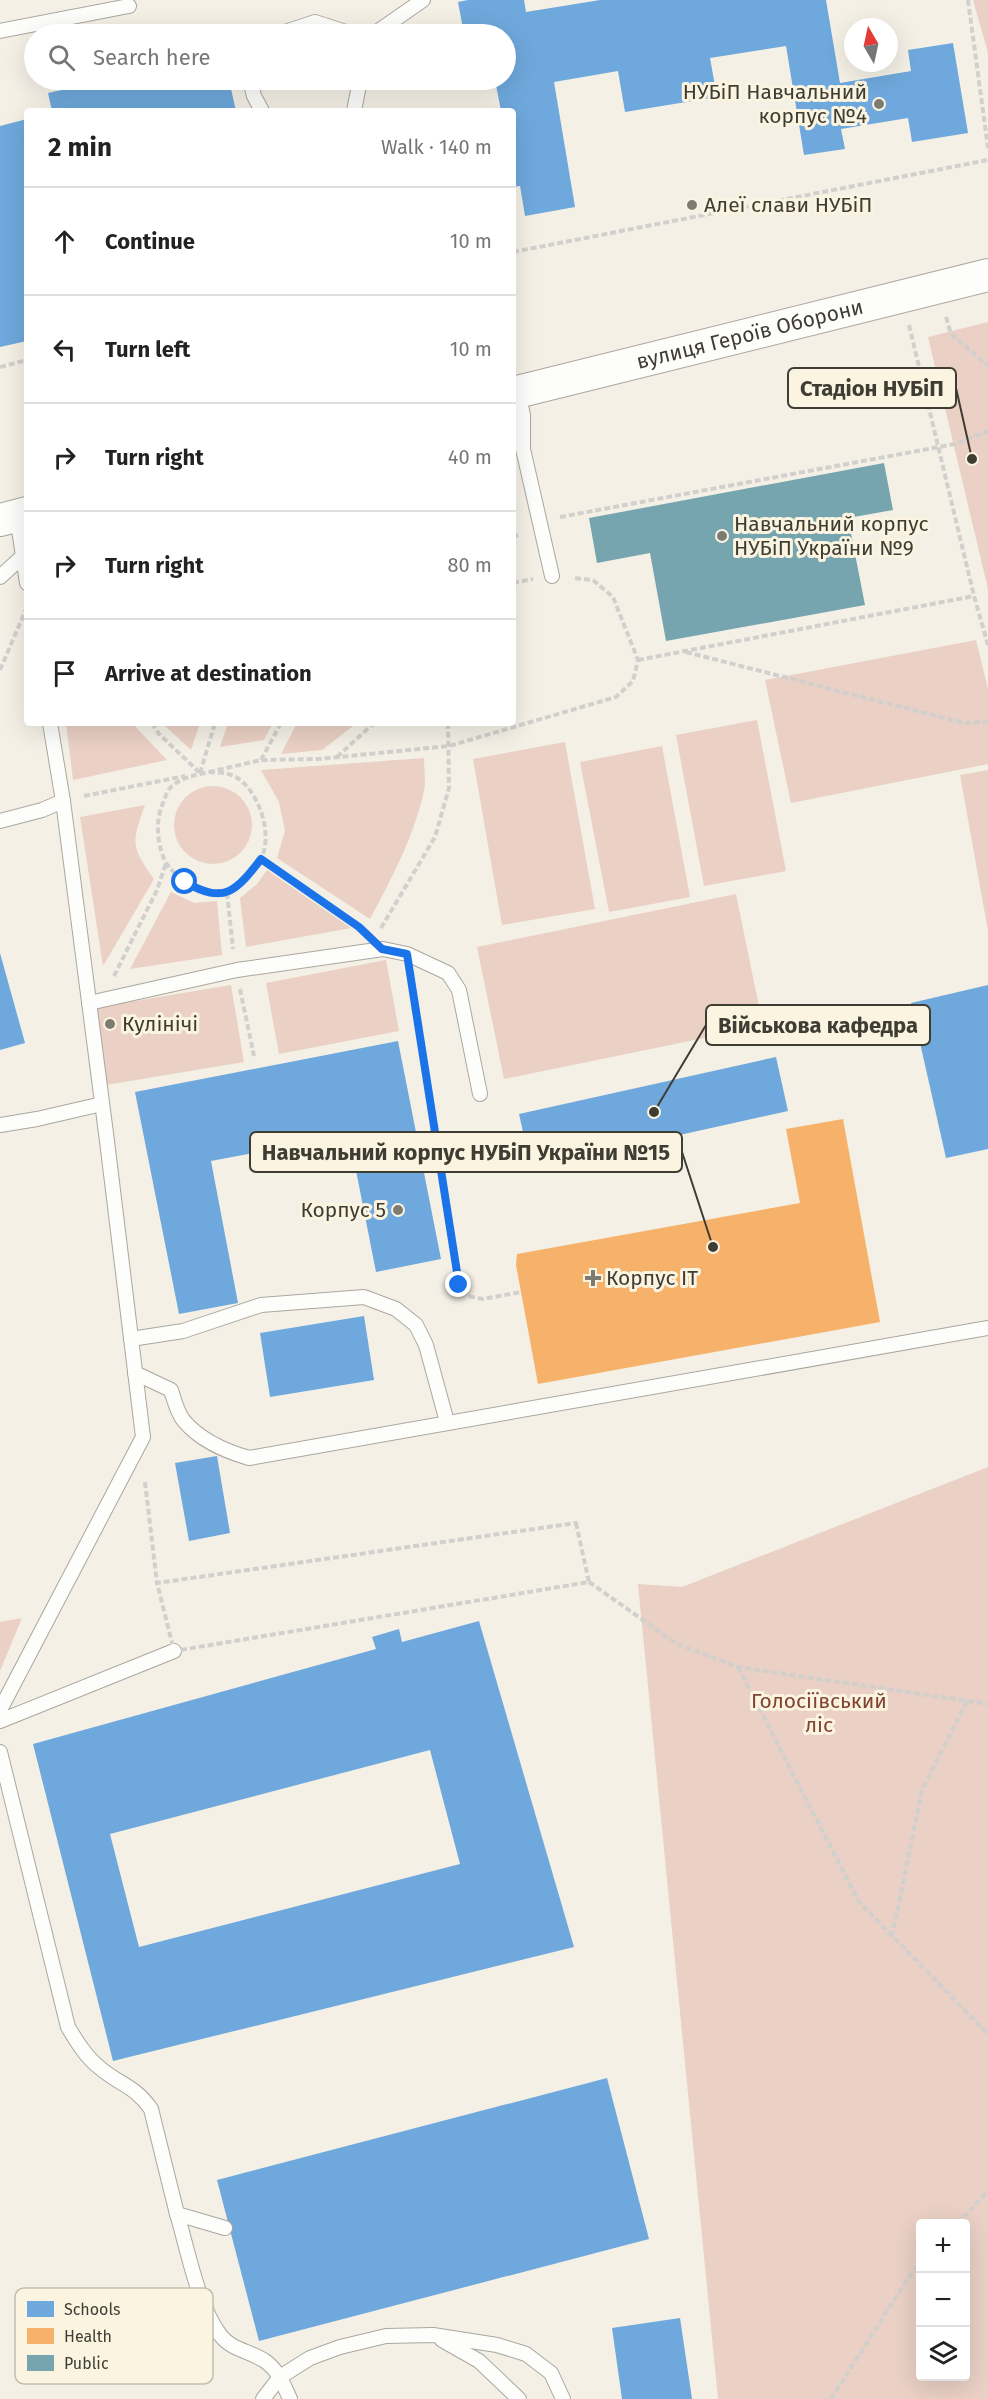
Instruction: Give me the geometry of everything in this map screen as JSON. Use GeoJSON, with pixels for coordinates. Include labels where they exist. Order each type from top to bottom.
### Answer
{"type":"FeatureCollection","features":[{"type":"Feature","properties":{"kind":"street","name":"вулиця Героїв Оборони"},"geometry":{"type":"LineString","coordinates":[[516,392],[988,275]]}},
{"type":"Feature","properties":{"kind":"lane"},"geometry":{"type":"LineString","coordinates":[[388,24],[423,0]]}},
{"type":"Feature","properties":{"kind":"lane"},"geometry":{"type":"LineString","coordinates":[[36,24],[129,6]]}},
{"type":"Feature","properties":{"kind":"lane"},"geometry":{"type":"LineString","coordinates":[[0,31],[24,26]]}},
{"type":"Feature","properties":{"kind":"lane"},"geometry":{"type":"LineString","coordinates":[[252,90],[260,108]]}},
{"type":"Feature","properties":{"kind":"lane"},"geometry":{"type":"LineString","coordinates":[[355,108],[358,90]]}},
{"type":"Feature","properties":{"kind":"lane"},"geometry":{"type":"LineString","coordinates":[[516,395],[523,415],[523,449],[552,576]]}},
{"type":"Feature","properties":{"kind":"lane"},"geometry":{"type":"LineString","coordinates":[[14,516],[24,563]]}},
{"type":"Feature","properties":{"kind":"lane"},"geometry":{"type":"LineString","coordinates":[[0,577],[23,556]]}},
{"type":"Feature","properties":{"kind":"lane"},"geometry":{"type":"LineString","coordinates":[[0,1710],[143,1437],[63,801],[50,726]]}},
{"type":"Feature","properties":{"kind":"lane"},"geometry":{"type":"LineString","coordinates":[[0,821],[42,810],[63,801]]}},
{"type":"Feature","properties":{"kind":"lane"},"geometry":{"type":"LineString","coordinates":[[89,1003],[237,970],[378,945],[407,954],[448,973],[459,990],[480,1094]]}},
{"type":"Feature","properties":{"kind":"lane"},"geometry":{"type":"LineString","coordinates":[[0,1125],[102,1104]]}},
{"type":"Feature","properties":{"kind":"lane"},"geometry":{"type":"LineString","coordinates":[[131,1339],[183,1331],[261,1305],[364,1297],[396,1309],[416,1325],[426,1345],[447,1422]]}},
{"type":"Feature","properties":{"kind":"lane"},"geometry":{"type":"LineString","coordinates":[[135,1373],[171,1390],[183,1419],[200,1435],[224,1450],[249,1458],[988,1328]]}},
{"type":"Feature","properties":{"kind":"lane"},"geometry":{"type":"LineString","coordinates":[[0,1721],[174,1651]]}},
{"type":"Feature","properties":{"kind":"lane"},"geometry":{"type":"LineString","coordinates":[[0,1752],[68,2027],[82,2051],[100,2069],[134,2089],[151,2109],[177,2214],[200,2288]]}},
{"type":"Feature","properties":{"kind":"lane"},"geometry":{"type":"LineString","coordinates":[[177,2214],[225,2229]]}},
{"type":"Feature","properties":{"kind":"lane"},"geometry":{"type":"LineString","coordinates":[[213,2324],[223,2338],[239,2350],[265,2361],[280,2377],[290,2399]]}},
{"type":"Feature","properties":{"kind":"lane"},"geometry":{"type":"LineString","coordinates":[[433,2335],[479,2361],[519,2399]]}},
{"type":"Feature","properties":{"kind":"lane"},"geometry":{"type":"LineString","coordinates":[[263,2399],[280,2377],[309,2358],[339,2347],[386,2336],[433,2335],[497,2345],[526,2354],[550,2373],[563,2399]]}},
{"type":"Feature","properties":{"kind":"path"},"geometry":{"type":"LineString","coordinates":[[968,0],[988,148]]}},
{"type":"Feature","properties":{"kind":"path"},"geometry":{"type":"LineString","coordinates":[[516,251],[988,160]]}},
{"type":"Feature","properties":{"kind":"path"},"geometry":{"type":"LineString","coordinates":[[946,316],[951,333],[988,366]]}},
{"type":"Feature","properties":{"kind":"path"},"geometry":{"type":"LineString","coordinates":[[909,324],[974,596],[988,645]]}},
{"type":"Feature","properties":{"kind":"path"},"geometry":{"type":"LineString","coordinates":[[0,367],[24,361]]}},
{"type":"Feature","properties":{"kind":"path"},"geometry":{"type":"LineString","coordinates":[[516,536],[539,521],[955,444],[988,431]]}},
{"type":"Feature","properties":{"kind":"path"},"geometry":{"type":"LineString","coordinates":[[63,801],[261,760],[337,757],[449,746],[616,697],[633,681],[638,660],[613,597],[593,580],[552,576],[516,582]]}},
{"type":"Feature","properties":{"kind":"path"},"geometry":{"type":"LineString","coordinates":[[638,660],[974,596]]}},
{"type":"Feature","properties":{"kind":"path"},"geometry":{"type":"LineString","coordinates":[[0,670],[24,615]]}},
{"type":"Feature","properties":{"kind":"path"},"geometry":{"type":"LineString","coordinates":[[684,652],[964,723],[988,722]]}},
{"type":"Feature","properties":{"kind":"path"},"geometry":{"type":"LineString","coordinates":[[154,726],[159,734],[200,773]]}},
{"type":"Feature","properties":{"kind":"path"},"geometry":{"type":"LineString","coordinates":[[200,773],[214,726]]}},
{"type":"Feature","properties":{"kind":"path"},"geometry":{"type":"LineString","coordinates":[[261,760],[280,726]]}},
{"type":"Feature","properties":{"kind":"path"},"geometry":{"type":"LineString","coordinates":[[337,757],[371,726]]}},
{"type":"Feature","properties":{"kind":"path"},"geometry":{"type":"LineString","coordinates":[[261,859],[359,927],[378,945],[435,837],[449,788],[448,726]]}},
{"type":"Feature","properties":{"kind":"path"},"geometry":{"type":"LineString","coordinates":[[188,776],[169,788],[159,812],[157,833],[166,862],[185,882],[205,893],[227,893],[246,878],[261,859],[266,828],[255,794],[233,775],[209,772]]}},
{"type":"Feature","properties":{"kind":"path"},"geometry":{"type":"LineString","coordinates":[[104,998],[158,890],[166,862]]}},
{"type":"Feature","properties":{"kind":"path"},"geometry":{"type":"LineString","coordinates":[[227,893],[237,970],[254,1056]]}},
{"type":"Feature","properties":{"kind":"path"},"geometry":{"type":"LineString","coordinates":[[407,954],[459,1285],[468,1296],[483,1299],[521,1292]]}},
{"type":"Feature","properties":{"kind":"path"},"geometry":{"type":"LineString","coordinates":[[143,1437],[146,1506],[157,1583],[174,1651],[589,1582]]}},
{"type":"Feature","properties":{"kind":"path"},"geometry":{"type":"LineString","coordinates":[[157,1583],[576,1523],[589,1582],[677,1644],[738,1667],[988,1704]]}},
{"type":"Feature","properties":{"kind":"path"},"geometry":{"type":"LineString","coordinates":[[738,1667],[859,1902],[988,2034]]}},
{"type":"Feature","properties":{"kind":"path"},"geometry":{"type":"LineString","coordinates":[[892,1937],[922,1790],[968,1701]]}},
{"type":"Feature","properties":{"kind":"path"},"geometry":{"type":"LineString","coordinates":[[961,2219],[988,2190]]}},
{"type":"Feature","properties":{"kind":"path"},"geometry":{"type":"LineString","coordinates":[[831,2399],[916,2268]]}},
{"type":"Feature","properties":{"kind":"green space"},"geometry":{"type":"Polygon","coordinates":[[[973,0],[988,0],[988,53],[973,0]]]}},
{"type":"Feature","properties":{"kind":"green space"},"geometry":{"type":"Polygon","coordinates":[[[988,322],[988,589],[928,337],[988,322]]]}},
{"type":"Feature","properties":{"kind":"green space"},"geometry":{"type":"Polygon","coordinates":[[[976,640],[988,689],[988,764],[791,803],[765,680],[976,640]]]}},
{"type":"Feature","properties":{"kind":"green space"},"geometry":{"type":"Polygon","coordinates":[[[757,720],[786,871],[704,886],[676,735],[757,720]]]}},
{"type":"Feature","properties":{"kind":"green space"},"geometry":{"type":"Polygon","coordinates":[[[66,726],[135,726],[167,760],[73,780],[66,726]]]}},
{"type":"Feature","properties":{"kind":"green space"},"geometry":{"type":"Polygon","coordinates":[[[165,726],[199,726],[191,750],[165,726]]]}},
{"type":"Feature","properties":{"kind":"green space"},"geometry":{"type":"Polygon","coordinates":[[[227,726],[271,726],[264,740],[220,747],[227,726]]]}},
{"type":"Feature","properties":{"kind":"green space"},"geometry":{"type":"Polygon","coordinates":[[[295,726],[353,726],[322,750],[281,754],[295,726]]]}},
{"type":"Feature","properties":{"kind":"green space"},"geometry":{"type":"Polygon","coordinates":[[[565,742],[595,909],[502,925],[473,759],[565,742]]]}},
{"type":"Feature","properties":{"kind":"green space"},"geometry":{"type":"Polygon","coordinates":[[[662,746],[690,897],[609,912],[580,762],[662,746]]]}},
{"type":"Feature","properties":{"kind":"green space"},"geometry":{"type":"Polygon","coordinates":[[[424,758],[425,787],[420,808],[394,872],[370,919],[277,858],[285,831],[279,802],[261,770],[424,758]]]}},
{"type":"Feature","properties":{"kind":"green space"},"geometry":{"type":"Polygon","coordinates":[[[988,770],[988,931],[960,775],[988,770]]]}},
{"type":"Feature","properties":{"kind":"green space"},"geometry":{"type":"Polygon","coordinates":[[[205,786],[221,786],[235,792],[246,803],[252,817],[252,833],[246,847],[235,858],[221,864],[205,864],[191,858],[180,847],[174,833],[174,817],[180,803],[191,792],[205,786]]]}},
{"type":"Feature","properties":{"kind":"green space"},"geometry":{"type":"Polygon","coordinates":[[[145,805],[136,843],[141,859],[154,879],[103,966],[80,817],[145,805]]]}},
{"type":"Feature","properties":{"kind":"green space"},"geometry":{"type":"Polygon","coordinates":[[[267,870],[351,928],[246,947],[240,898],[257,884],[267,870]]]}},
{"type":"Feature","properties":{"kind":"green space"},"geometry":{"type":"Polygon","coordinates":[[[171,892],[194,903],[217,901],[222,955],[130,969],[171,892]]]}},
{"type":"Feature","properties":{"kind":"green space"},"geometry":{"type":"Polygon","coordinates":[[[736,894],[763,1026],[504,1079],[477,947],[736,894]]]}},
{"type":"Feature","properties":{"kind":"green space"},"geometry":{"type":"Polygon","coordinates":[[[386,960],[399,1031],[279,1054],[266,983],[386,960]]]}},
{"type":"Feature","properties":{"kind":"green space"},"geometry":{"type":"Polygon","coordinates":[[[231,985],[244,1062],[106,1085],[93,1008],[231,985]]]}},
{"type":"Feature","properties":{"kind":"green space","name":"Голосіївський ліс"},"geometry":{"type":"Polygon","coordinates":[[[988,1467],[988,2399],[718,2399],[638,1584],[682,1587],[988,1467]]]}},
{"type":"Feature","properties":{"kind":"green space"},"geometry":{"type":"Polygon","coordinates":[[[22,1618],[0,1671],[0,1622],[22,1618]]]}},
{"type":"Feature","properties":{"kind":"building: Schools","name":"НУБіП Навчальний корпус №4"},"geometry":{"type":"Polygon","coordinates":[[[524,0],[526,12],[600,0],[826,0],[840,83],[911,71],[908,50],[953,43],[968,133],[912,142],[908,118],[841,129],[845,149],[804,155],[786,46],[710,58],[717,97],[625,112],[618,71],[554,82],[575,207],[525,216],[520,186],[516,187],[516,108],[500,108],[497,90],[516,90],[516,24],[462,24],[458,2],[524,0]]]}},
{"type":"Feature","properties":{"kind":"building: Schools"},"geometry":{"type":"Polygon","coordinates":[[[62,90],[231,90],[235,108],[51,108],[48,93],[62,90]]]}},
{"type":"Feature","properties":{"kind":"building: Schools"},"geometry":{"type":"Polygon","coordinates":[[[24,120],[24,342],[0,347],[0,126],[24,120]]]}},
{"type":"Feature","properties":{"kind":"building: Schools"},"geometry":{"type":"Polygon","coordinates":[[[0,953],[25,1043],[0,1050],[0,953]]]}},
{"type":"Feature","properties":{"kind":"building: Schools"},"geometry":{"type":"Polygon","coordinates":[[[988,985],[988,1149],[946,1158],[911,1003],[988,985]]]}},
{"type":"Feature","properties":{"kind":"building: Schools","name":"Корпус 5"},"geometry":{"type":"Polygon","coordinates":[[[398,1041],[441,1259],[376,1272],[349,1135],[211,1161],[238,1303],[179,1314],[135,1092],[398,1041]]]}},
{"type":"Feature","properties":{"kind":"building: Schools"},"geometry":{"type":"Polygon","coordinates":[[[776,1057],[788,1111],[531,1168],[519,1114],[776,1057]]]}},
{"type":"Feature","properties":{"kind":"building: Schools"},"geometry":{"type":"Polygon","coordinates":[[[364,1316],[374,1380],[270,1397],[260,1333],[364,1316]]]}},
{"type":"Feature","properties":{"kind":"building: Schools"},"geometry":{"type":"Polygon","coordinates":[[[217,1456],[230,1533],[189,1541],[175,1463],[217,1456]]]}},
{"type":"Feature","properties":{"kind":"building: Schools"},"geometry":{"type":"Polygon","coordinates":[[[479,1621],[574,1947],[113,2061],[33,1744],[376,1649],[372,1637],[399,1629],[402,1642],[479,1621]],[[430,1750],[110,1834],[139,1947],[460,1864],[430,1750]]]}},
{"type":"Feature","properties":{"kind":"building: Schools"},"geometry":{"type":"Polygon","coordinates":[[[607,2078],[649,2239],[259,2341],[217,2180],[607,2078]]]}},
{"type":"Feature","properties":{"kind":"building: Schools"},"geometry":{"type":"Polygon","coordinates":[[[680,2318],[692,2399],[622,2399],[612,2328],[680,2318]]]}},
{"type":"Feature","properties":{"kind":"building: Health"},"geometry":{"type":"Polygon","coordinates":[[[843,1119],[880,1322],[538,1384],[516,1265],[517,1254],[800,1203],[786,1129],[843,1119]]]}},
{"type":"Feature","properties":{"kind":"building: Public","name":"Навчальний корпус НУБіП України №9"},"geometry":{"type":"Polygon","coordinates":[[[884,463],[893,510],[848,518],[865,605],[666,641],[650,553],[597,563],[589,518],[884,463]]]}},
{"type":"Feature","properties":{"kind":"place","name":"НУБіП Навчальний корпус №4"},"geometry":{"type":"Point","coordinates":[879,104]}},
{"type":"Feature","properties":{"kind":"place","name":"Алеї слави НУБіП"},"geometry":{"type":"Point","coordinates":[692,205]}},
{"type":"Feature","properties":{"kind":"place","name":"Стадіон НУБіП"},"geometry":{"type":"Point","coordinates":[972,459]}},
{"type":"Feature","properties":{"kind":"place","name":"Навчальний корпус НУБіП України №9"},"geometry":{"type":"Point","coordinates":[722,536]}},
{"type":"Feature","properties":{"kind":"place","name":"Кулінічі"},"geometry":{"type":"Point","coordinates":[110,1024]}},
{"type":"Feature","properties":{"kind":"place","name":"Військова кафедра"},"geometry":{"type":"Point","coordinates":[654,1112]}},
{"type":"Feature","properties":{"kind":"place","name":"Корпус 5"},"geometry":{"type":"Point","coordinates":[398,1210]}},
{"type":"Feature","properties":{"kind":"place","name":"Навчальний корпус НУБіП України №15"},"geometry":{"type":"Point","coordinates":[713,1247]}},
{"type":"Feature","properties":{"kind":"place","name":"Корпус ІТ"},"geometry":{"type":"Point","coordinates":[593,1278]}},
{"type":"Feature","properties":{"kind":"route"},"geometry":{"type":"LineString","coordinates":[[185,882],[205,893],[227,893],[246,878],[261,859],[359,927],[382,949],[407,954],[459,1285]]}}]}
